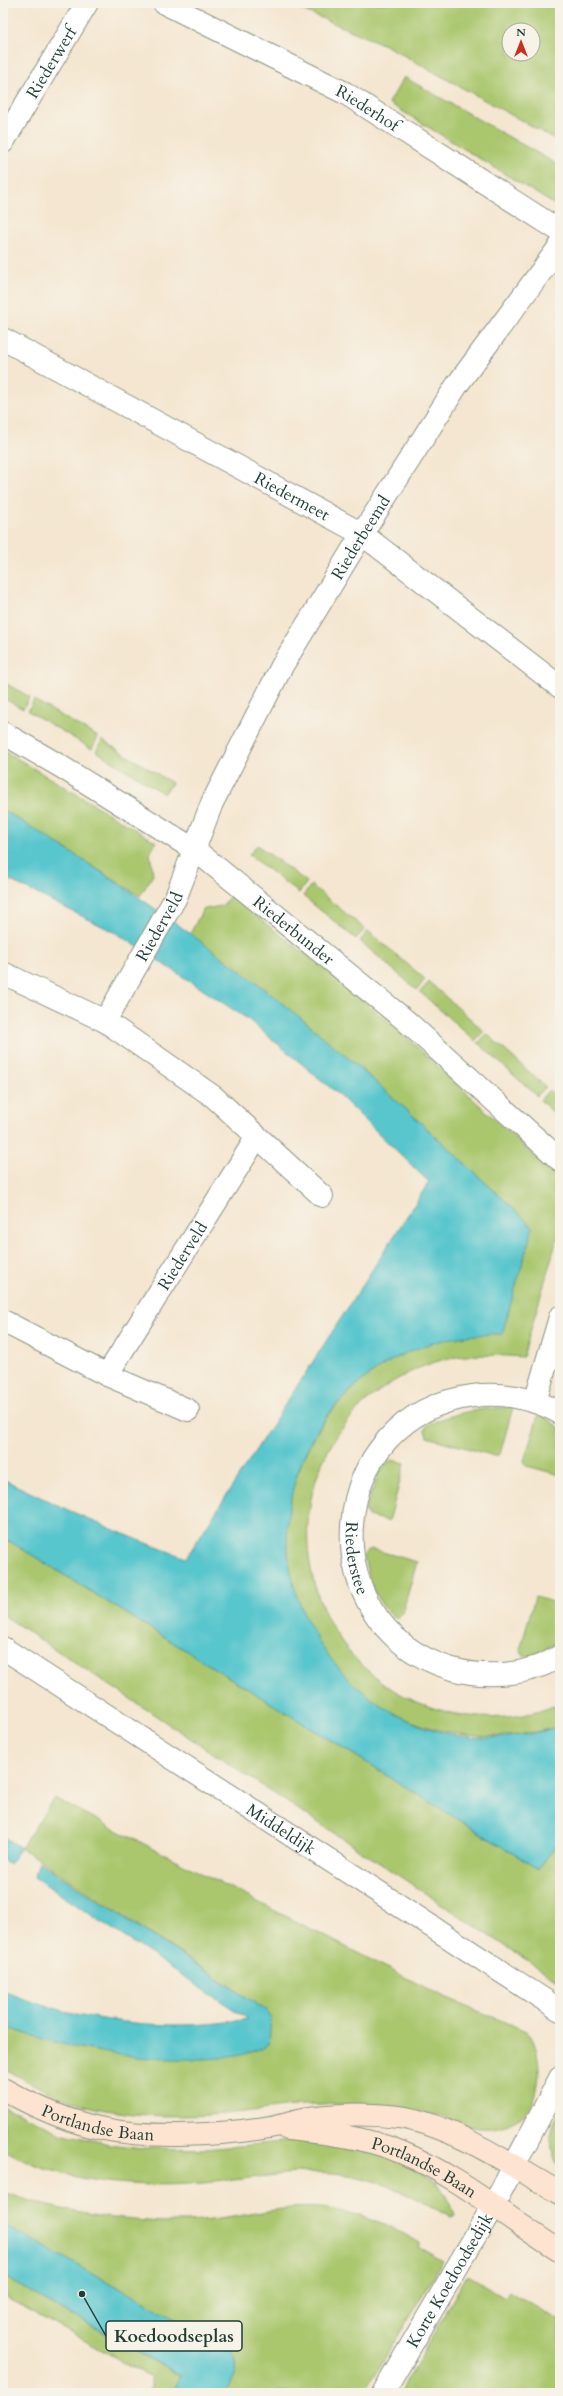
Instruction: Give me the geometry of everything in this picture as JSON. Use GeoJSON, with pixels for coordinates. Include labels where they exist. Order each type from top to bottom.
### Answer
{"type":"FeatureCollection","features":[{"type":"Feature","properties":{"kind":"street","name":"Riederwerf"},"geometry":{"type":"LineString","coordinates":[[3,142],[87,3]]}},
{"type":"Feature","properties":{"kind":"street","name":"Riederhof"},"geometry":{"type":"LineString","coordinates":[[164,3],[345,93],[560,231]]}},
{"type":"Feature","properties":{"kind":"street","name":"Riederbeemd"},"geometry":{"type":"LineString","coordinates":[[195,850],[212,803],[282,666],[362,534],[457,385],[560,246]]}},
{"type":"Feature","properties":{"kind":"street","name":"Riedermeet"},"geometry":{"type":"LineString","coordinates":[[3,339],[362,534],[560,687]]}},
{"type":"Feature","properties":{"kind":"street","name":"Riederbunder"},"geometry":{"type":"LineString","coordinates":[[3,733],[67,770],[195,850],[405,1020],[560,1160]]}},
{"type":"Feature","properties":{"kind":"street","name":"Riederveld"},"geometry":{"type":"LineString","coordinates":[[106,1021],[176,897],[195,850]]}},
{"type":"Feature","properties":{"kind":"street"},"geometry":{"type":"LineString","coordinates":[[3,973],[106,1021],[214,1097],[322,1196]]}},
{"type":"Feature","properties":{"kind":"street","name":"Riederveld"},"geometry":{"type":"LineString","coordinates":[[107,1375],[257,1137]]}},
{"type":"Feature","properties":{"kind":"street"},"geometry":{"type":"LineString","coordinates":[[535,1402],[560,1317]]}},
{"type":"Feature","properties":{"kind":"street"},"geometry":{"type":"LineString","coordinates":[[3,1321],[107,1375],[188,1410]]}},
{"type":"Feature","properties":{"kind":"street","name":"Riederstee"},"geometry":{"type":"LineString","coordinates":[[560,1413],[535,1402],[509,1395],[482,1395],[458,1398],[436,1405],[403,1426],[376,1452],[364,1474],[350,1522],[350,1547],[355,1572],[364,1595],[377,1617],[393,1636],[413,1651],[435,1663],[459,1671],[484,1674],[509,1673],[533,1668],[560,1656]]}},
{"type":"Feature","properties":{"kind":"street","name":"Middeldijk"},"geometry":{"type":"LineString","coordinates":[[3,1648],[560,2010]]}},
{"type":"Feature","properties":{"kind":"street"},"geometry":{"type":"LineString","coordinates":[[514,2166],[560,2078]]}},
{"type":"Feature","properties":{"kind":"street","name":"Portlandse Baan"},"geometry":{"type":"LineString","coordinates":[[3,2089],[56,2115],[104,2129],[144,2133],[201,2134],[271,2127],[323,2116],[362,2115],[399,2117],[415,2120],[445,2132],[514,2166],[560,2193]]}},
{"type":"Feature","properties":{"kind":"street","name":"Portlandse Baan"},"geometry":{"type":"LineString","coordinates":[[271,2127],[348,2136],[376,2143],[417,2159],[493,2206],[560,2251]]}},
{"type":"Feature","properties":{"kind":"street","name":"Korte Koedoodsedijk"},"geometry":{"type":"LineString","coordinates":[[383,2393],[493,2206],[514,2166]]}},
{"type":"Feature","properties":{"kind":"green space"},"geometry":{"type":"Polygon","coordinates":[[[286,3],[560,3],[560,142],[385,45],[286,3]]]}},
{"type":"Feature","properties":{"kind":"green space"},"geometry":{"type":"Polygon","coordinates":[[[404,77],[560,166],[560,208],[389,103],[404,77]]]}},
{"type":"Feature","properties":{"kind":"green space"},"geometry":{"type":"Polygon","coordinates":[[[3,682],[30,697],[23,709],[3,698],[3,682]]]}},
{"type":"Feature","properties":{"kind":"green space"},"geometry":{"type":"Polygon","coordinates":[[[34,700],[98,737],[92,749],[28,711],[34,700]]]}},
{"type":"Feature","properties":{"kind":"green space"},"geometry":{"type":"Polygon","coordinates":[[[102,740],[172,783],[164,794],[96,751],[102,740]]]}},
{"type":"Feature","properties":{"kind":"green space"},"geometry":{"type":"Polygon","coordinates":[[[3,750],[156,842],[150,852],[153,875],[140,896],[3,810],[3,750]]]}},
{"type":"Feature","properties":{"kind":"green space"},"geometry":{"type":"Polygon","coordinates":[[[257,845],[307,882],[299,893],[249,855],[257,845]]]}},
{"type":"Feature","properties":{"kind":"green space"},"geometry":{"type":"Polygon","coordinates":[[[311,885],[365,929],[356,939],[303,896],[311,885]]]}},
{"type":"Feature","properties":{"kind":"green space"},"geometry":{"type":"Polygon","coordinates":[[[230,896],[317,963],[401,1032],[560,1180],[560,1229],[523,1357],[472,1355],[442,1360],[408,1373],[378,1392],[341,1430],[318,1474],[308,1522],[311,1570],[326,1616],[353,1656],[391,1689],[440,1710],[470,1716],[516,1716],[546,1709],[560,1703],[560,1726],[514,1735],[468,1735],[425,1726],[385,1708],[350,1682],[322,1649],[301,1609],[289,1562],[287,1525],[292,1490],[304,1456],[322,1425],[344,1397],[371,1373],[402,1354],[436,1341],[477,1334],[533,1227],[343,1054],[278,1000],[190,934],[203,909],[222,906],[230,896]]]}},
{"type":"Feature","properties":{"kind":"green space"},"geometry":{"type":"Polygon","coordinates":[[[368,931],[425,979],[417,990],[360,941],[368,931]]]}},
{"type":"Feature","properties":{"kind":"green space"},"geometry":{"type":"Polygon","coordinates":[[[429,982],[484,1031],[475,1041],[420,992],[429,982]]]}},
{"type":"Feature","properties":{"kind":"green space"},"geometry":{"type":"Polygon","coordinates":[[[487,1034],[546,1087],[537,1096],[478,1043],[487,1034]]]}},
{"type":"Feature","properties":{"kind":"green space"},"geometry":{"type":"Polygon","coordinates":[[[549,1090],[560,1101],[560,1119],[540,1100],[549,1090]]]}},
{"type":"Feature","properties":{"kind":"green space"},"geometry":{"type":"Polygon","coordinates":[[[513,1407],[500,1454],[495,1456],[427,1437],[425,1430],[427,1425],[448,1417],[490,1408],[513,1407]]]}},
{"type":"Feature","properties":{"kind":"green space"},"geometry":{"type":"Polygon","coordinates":[[[539,1413],[560,1428],[560,1475],[527,1466],[524,1461],[539,1413]]]}},
{"type":"Feature","properties":{"kind":"green space"},"geometry":{"type":"Polygon","coordinates":[[[391,1460],[405,1463],[389,1521],[368,1516],[365,1509],[380,1470],[391,1460]]]}},
{"type":"Feature","properties":{"kind":"green space"},"geometry":{"type":"Polygon","coordinates":[[[3,1537],[538,1869],[560,1841],[560,1982],[3,1615],[3,1537]]]}},
{"type":"Feature","properties":{"kind":"green space"},"geometry":{"type":"Polygon","coordinates":[[[372,1549],[417,1562],[402,1614],[398,1618],[384,1608],[379,1601],[371,1583],[364,1557],[367,1551],[372,1549]]]}},
{"type":"Feature","properties":{"kind":"green space"},"geometry":{"type":"Polygon","coordinates":[[[535,1597],[560,1604],[560,1641],[542,1651],[528,1656],[523,1655],[520,1650],[535,1597]]]}},
{"type":"Feature","properties":{"kind":"green space"},"geometry":{"type":"Polygon","coordinates":[[[54,1798],[438,1994],[526,2031],[532,2038],[538,2057],[539,2068],[537,2090],[530,2108],[524,2115],[511,2123],[489,2128],[471,2127],[437,2115],[407,2109],[343,2104],[298,2105],[239,2113],[205,2115],[144,2115],[103,2110],[65,2099],[3,2068],[3,2026],[56,2042],[108,2052],[162,2058],[217,2058],[267,2011],[21,1848],[54,1798]]]}},
{"type":"Feature","properties":{"kind":"green space"},"geometry":{"type":"Polygon","coordinates":[[[3,2106],[61,2133],[109,2144],[143,2148],[205,2149],[304,2140],[382,2152],[435,2181],[447,2196],[454,2215],[450,2217],[407,2194],[380,2183],[349,2175],[332,2173],[307,2172],[204,2183],[145,2185],[86,2179],[57,2172],[29,2162],[3,2149],[3,2106]]]}},
{"type":"Feature","properties":{"kind":"green space"},"geometry":{"type":"Polygon","coordinates":[[[560,2110],[560,2171],[553,2156],[551,2140],[556,2117],[560,2110]]]}},
{"type":"Feature","properties":{"kind":"green space"},"geometry":{"type":"Polygon","coordinates":[[[3,2192],[48,2206],[71,2211],[141,2221],[188,2222],[221,2219],[295,2208],[333,2210],[350,2213],[403,2233],[420,2242],[418,2247],[443,2261],[364,2393],[226,2393],[235,2377],[236,2372],[236,2363],[231,2350],[3,2224],[3,2192]]]}},
{"type":"Feature","properties":{"kind":"green space"},"geometry":{"type":"Polygon","coordinates":[[[467,2275],[505,2297],[509,2291],[560,2321],[560,2393],[400,2393],[467,2275]]]}},
{"type":"Feature","properties":{"kind":"green space"},"geometry":{"type":"Polygon","coordinates":[[[3,2276],[181,2377],[172,2393],[148,2393],[151,2387],[151,2377],[3,2296],[3,2276]]]}},
{"type":"Feature","properties":{"kind":"water"},"geometry":{"type":"Polygon","coordinates":[[[3,810],[74,854],[143,900],[244,973],[343,1053],[375,1081],[533,1227],[502,1334],[461,1337],[442,1340],[424,1346],[389,1362],[356,1386],[325,1418],[310,1443],[298,1471],[294,1485],[287,1528],[291,1570],[302,1610],[322,1646],[348,1679],[381,1705],[418,1724],[460,1736],[485,1738],[511,1737],[560,1726],[560,1841],[538,1869],[3,1537],[3,1479],[93,1521],[186,1558],[429,1182],[338,1094],[249,1020],[118,934],[3,877],[3,810]]]}},
{"type":"Feature","properties":{"kind":"water"},"geometry":{"type":"Polygon","coordinates":[[[3,1836],[21,1848],[9,1864],[3,1859],[3,1836]]]}},
{"type":"Feature","properties":{"kind":"water"},"geometry":{"type":"Polygon","coordinates":[[[39,1862],[267,2011],[271,2018],[269,2044],[253,2052],[228,2057],[201,2059],[150,2058],[125,2056],[76,2047],[3,2026],[3,1991],[32,2002],[62,2010],[124,2022],[186,2025],[248,2019],[34,1877],[39,1862]]]}},
{"type":"Feature","properties":{"kind":"water"},"geometry":{"type":"Polygon","coordinates":[[[3,2224],[231,2350],[236,2363],[236,2372],[235,2377],[226,2393],[172,2393],[181,2376],[3,2276],[3,2224]]]}},
{"type":"Feature","properties":{"kind":"place","name":"Koedoodseplas"},"geometry":{"type":"Point","coordinates":[82,2294]}}]}
